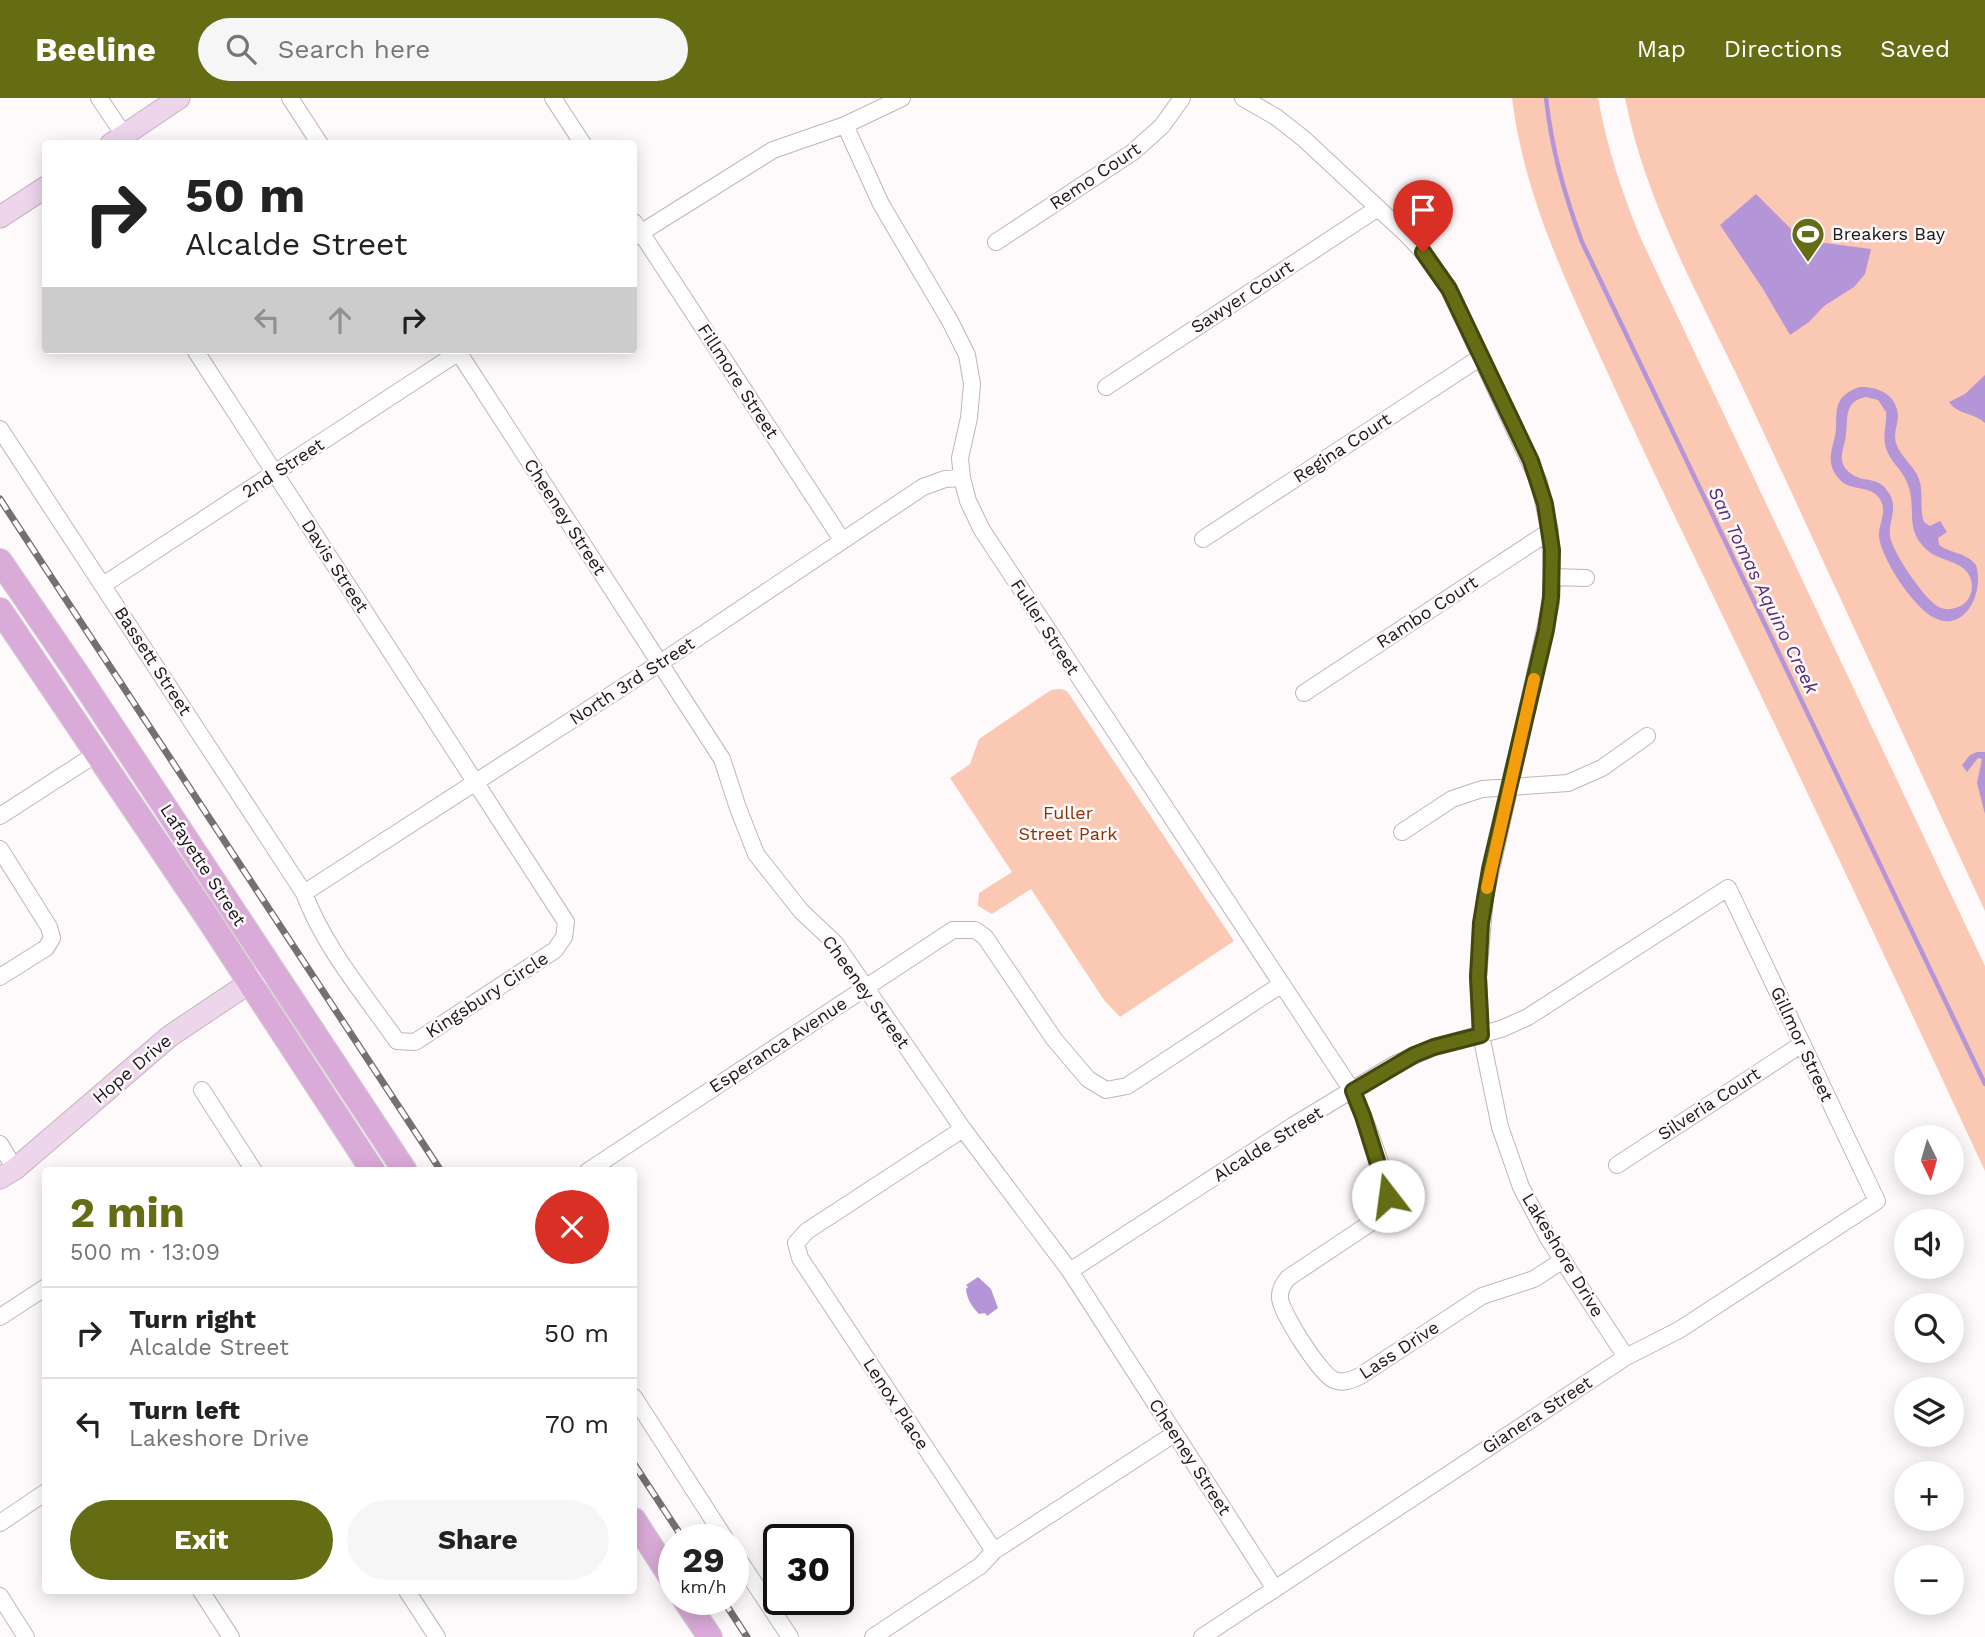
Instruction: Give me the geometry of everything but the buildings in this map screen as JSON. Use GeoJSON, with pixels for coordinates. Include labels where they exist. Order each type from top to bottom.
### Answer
{"type":"FeatureCollection","features":[{"type":"Feature","properties":{"kind":"main road","name":"Lafayette Street"},"geometry":{"type":"LineString","coordinates":[[0,561],[84,683],[401,1167]]}},
{"type":"Feature","properties":{"kind":"main road","name":"Lafayette Street"},"geometry":{"type":"LineString","coordinates":[[0,610],[370,1167]]}},
{"type":"Feature","properties":{"kind":"main road"},"geometry":{"type":"LineString","coordinates":[[637,1525],[658,1557]]}},
{"type":"Feature","properties":{"kind":"main road"},"geometry":{"type":"LineString","coordinates":[[695,1615],[710,1637]]}},
{"type":"Feature","properties":{"kind":"street"},"geometry":{"type":"LineString","coordinates":[[99,98],[118,139],[179,98]]}},
{"type":"Feature","properties":{"kind":"street"},"geometry":{"type":"LineString","coordinates":[[290,98],[317,140]]}},
{"type":"Feature","properties":{"kind":"street"},"geometry":{"type":"LineString","coordinates":[[554,98],[580,140]]}},
{"type":"Feature","properties":{"kind":"street"},"geometry":{"type":"LineString","coordinates":[[637,230],[773,149],[845,125],[902,98]]}},
{"type":"Feature","properties":{"kind":"street","name":"Remo Court"},"geometry":{"type":"LineString","coordinates":[[996,242],[1133,152],[1162,126],[1182,98]]}},
{"type":"Feature","properties":{"kind":"street","name":"Lakeshore Drive"},"geometry":{"type":"LineString","coordinates":[[1242,98],[1276,117],[1304,139],[1416,244],[1436,269],[1449,289],[1531,461],[1545,504],[1550,531],[1552,577],[1546,630],[1490,869],[1481,923],[1478,977],[1481,1035],[1493,1100],[1510,1156],[1533,1213],[1626,1357]]}},
{"type":"Feature","properties":{"kind":"street","name":"Fuller Street"},"geometry":{"type":"LineString","coordinates":[[845,125],[881,204],[967,355],[972,384],[969,418],[960,458],[968,500],[982,530],[1353,1091]]}},
{"type":"Feature","properties":{"kind":"street"},"geometry":{"type":"LineString","coordinates":[[0,217],[42,190]]}},
{"type":"Feature","properties":{"kind":"street","name":"Sawyer Court"},"geometry":{"type":"LineString","coordinates":[[1106,387],[1378,208]]}},
{"type":"Feature","properties":{"kind":"street","name":"Fillmore Street"},"geometry":{"type":"LineString","coordinates":[[637,232],[842,540]]}},
{"type":"Feature","properties":{"kind":"street","name":"Davis Street"},"geometry":{"type":"LineString","coordinates":[[198,354],[475,783]]}},
{"type":"Feature","properties":{"kind":"street","name":"2nd Street"},"geometry":{"type":"LineString","coordinates":[[103,585],[454,354]]}},
{"type":"Feature","properties":{"kind":"street","name":"Cheeney Street"},"geometry":{"type":"LineString","coordinates":[[461,354],[722,759],[738,808],[757,853],[801,911],[835,943],[963,1129],[1070,1271],[1275,1589]]}},
{"type":"Feature","properties":{"kind":"street","name":"Regina Court"},"geometry":{"type":"LineString","coordinates":[[1203,539],[1480,357]]}},
{"type":"Feature","properties":{"kind":"street","name":"Bassett Street"},"geometry":{"type":"LineString","coordinates":[[0,429],[304,893]]}},
{"type":"Feature","properties":{"kind":"street","name":"North 3rd Street"},"geometry":{"type":"LineString","coordinates":[[304,893],[660,663],[922,487],[945,479],[962,478]]}},
{"type":"Feature","properties":{"kind":"street","name":"Rambo Court"},"geometry":{"type":"LineString","coordinates":[[1304,693],[1550,531]]}},
{"type":"Feature","properties":{"kind":"street"},"geometry":{"type":"LineString","coordinates":[[1552,577],[1586,578]]}},
{"type":"Feature","properties":{"kind":"street"},"geometry":{"type":"LineString","coordinates":[[1402,832],[1452,799],[1482,789],[1568,783],[1602,768],[1647,736]]}},
{"type":"Feature","properties":{"kind":"street"},"geometry":{"type":"LineString","coordinates":[[0,817],[96,754]]}},
{"type":"Feature","properties":{"kind":"street","name":"Kingsbury Circle"},"geometry":{"type":"LineString","coordinates":[[304,893],[313,915],[336,954],[397,1041],[415,1042],[432,1032],[555,950],[564,937],[566,922],[475,783]]}},
{"type":"Feature","properties":{"kind":"street"},"geometry":{"type":"LineString","coordinates":[[0,849],[49,927],[52,938],[46,948],[0,977]]}},
{"type":"Feature","properties":{"kind":"street","name":"Alcalde Street"},"geometry":{"type":"LineString","coordinates":[[1070,1271],[1294,1125],[1414,1055],[1481,1035],[1528,1017],[1728,888]]}},
{"type":"Feature","properties":{"kind":"street","name":"Gillmor Street"},"geometry":{"type":"LineString","coordinates":[[1728,888],[1877,1201]]}},
{"type":"Feature","properties":{"kind":"street","name":"Esperanca Avenue"},"geometry":{"type":"LineString","coordinates":[[594,1167],[953,930],[975,930],[992,947],[1054,1039],[1088,1079],[1106,1090],[1127,1086],[1282,984]]}},
{"type":"Feature","properties":{"kind":"street","name":"Hope Drive"},"geometry":{"type":"LineString","coordinates":[[7,1173],[170,1035],[271,968]]}},
{"type":"Feature","properties":{"kind":"street","name":"Silveria Court"},"geometry":{"type":"LineString","coordinates":[[1617,1165],[1802,1044]]}},
{"type":"Feature","properties":{"kind":"street"},"geometry":{"type":"LineString","coordinates":[[202,1090],[251,1167]]}},
{"type":"Feature","properties":{"kind":"street","name":"Lass Drive"},"geometry":{"type":"LineString","coordinates":[[1353,1091],[1387,1188],[1387,1205],[1375,1220],[1294,1272],[1279,1292],[1283,1309],[1319,1366],[1330,1378],[1343,1382],[1360,1376],[1482,1296],[1534,1279],[1563,1261]]}},
{"type":"Feature","properties":{"kind":"street","name":"Lenox Place"},"geometry":{"type":"LineString","coordinates":[[963,1129],[807,1231],[796,1243],[800,1258],[994,1551]]}},
{"type":"Feature","properties":{"kind":"street"},"geometry":{"type":"LineString","coordinates":[[0,1144],[7,1173]]}},
{"type":"Feature","properties":{"kind":"street","name":"Gianera Street"},"geometry":{"type":"LineString","coordinates":[[1202,1637],[1626,1357],[1679,1330],[1877,1201]]}},
{"type":"Feature","properties":{"kind":"street"},"geometry":{"type":"LineString","coordinates":[[0,1317],[42,1290]]}},
{"type":"Feature","properties":{"kind":"street"},"geometry":{"type":"LineString","coordinates":[[637,1402],[716,1524]]}},
{"type":"Feature","properties":{"kind":"street"},"geometry":{"type":"LineString","coordinates":[[873,1637],[978,1567],[994,1551],[1174,1434]]}},
{"type":"Feature","properties":{"kind":"street"},"geometry":{"type":"LineString","coordinates":[[0,1523],[42,1495]]}},
{"type":"Feature","properties":{"kind":"street"},"geometry":{"type":"LineString","coordinates":[[749,1574],[790,1637]]}},
{"type":"Feature","properties":{"kind":"street"},"geometry":{"type":"LineString","coordinates":[[203,1594],[231,1637]]}},
{"type":"Feature","properties":{"kind":"street"},"geometry":{"type":"LineString","coordinates":[[409,1594],[437,1637]]}},
{"type":"Feature","properties":{"kind":"street"},"geometry":{"type":"LineString","coordinates":[[0,1597],[26,1637]]}},
{"type":"Feature","properties":{"kind":"green space"},"geometry":{"type":"Polygon","coordinates":[[[1512,98],[1598,98],[1616,170],[1641,239],[1985,966],[1985,1171],[1571,292],[1534,197],[1517,132],[1512,98]]]}},
{"type":"Feature","properties":{"kind":"green space"},"geometry":{"type":"Polygon","coordinates":[[[1625,98],[1985,98],[1985,911],[1661,215],[1634,138],[1625,98]]]}},
{"type":"Feature","properties":{"kind":"green space","name":"Fuller Street Park"},"geometry":{"type":"Polygon","coordinates":[[[1051,690],[1067,691],[1234,941],[1120,1017],[1104,1000],[1031,889],[992,914],[978,906],[979,893],[1012,872],[950,778],[970,764],[979,739],[1051,690]]]}},
{"type":"Feature","properties":{"kind":"shaded area","name":"Breakers Bay"},"geometry":{"type":"Polygon","coordinates":[[[1756,194],[1802,240],[1871,249],[1865,274],[1854,287],[1824,306],[1809,322],[1790,335],[1720,225],[1756,194]]]}},
{"type":"Feature","properties":{"kind":"shaded area"},"geometry":{"type":"Polygon","coordinates":[[[1985,375],[1985,423],[1949,402],[1965,394],[1985,375]]]}},
{"type":"Feature","properties":{"kind":"shaded area"},"geometry":{"type":"Polygon","coordinates":[[[1859,387],[1873,388],[1885,393],[1894,402],[1898,416],[1896,443],[1919,479],[1924,522],[1930,526],[1940,521],[1947,532],[1938,538],[1939,545],[1968,558],[1976,565],[1978,576],[1974,599],[1969,609],[1953,621],[1942,621],[1931,616],[1907,592],[1881,547],[1881,501],[1873,492],[1845,484],[1832,467],[1837,409],[1841,399],[1859,387]],[[1866,397],[1859,399],[1848,411],[1843,464],[1855,476],[1886,488],[1893,506],[1890,536],[1902,563],[1931,601],[1939,607],[1953,609],[1966,602],[1970,595],[1970,577],[1962,567],[1931,553],[1915,534],[1906,479],[1887,450],[1886,412],[1878,400],[1866,397]]]}},
{"type":"Feature","properties":{"kind":"shaded area"},"geometry":{"type":"Polygon","coordinates":[[[1985,752],[1985,814],[1977,783],[1982,759],[1978,758],[1967,772],[1962,765],[1970,755],[1985,752]]]}},
{"type":"Feature","properties":{"kind":"shaded area"},"geometry":{"type":"Polygon","coordinates":[[[978,1277],[991,1289],[998,1308],[987,1316],[976,1311],[970,1303],[966,1289],[966,1285],[978,1277]]]}},
{"type":"Feature","properties":{"kind":"waterway","name":"San Tomas Aquino Creek"},"geometry":{"type":"LineString","coordinates":[[1546,98],[1560,172],[1582,242],[1985,1084]]}},
{"type":"Feature","properties":{"kind":"railway"},"geometry":{"type":"LineString","coordinates":[[0,499],[438,1167]]}},
{"type":"Feature","properties":{"kind":"railway"},"geometry":{"type":"LineString","coordinates":[[637,1469],[673,1524]]}},
{"type":"Feature","properties":{"kind":"railway"},"geometry":{"type":"LineString","coordinates":[[733,1615],[747,1637]]}},
{"type":"Feature","properties":{"kind":"slow traffic"},"geometry":{"type":"LineString","coordinates":[[1487,888],[1534,679]]}},
{"type":"Feature","properties":{"kind":"place","name":"Breakers Bay"},"geometry":{"type":"Point","coordinates":[1808,264]}},
{"type":"Feature","properties":{"kind":"route"},"geometry":{"type":"LineString","coordinates":[[1388,1196],[1353,1091],[1414,1055],[1481,1035],[1478,977],[1485,897],[1546,630],[1552,577],[1548,518],[1531,461],[1449,289],[1423,252]]}}]}
